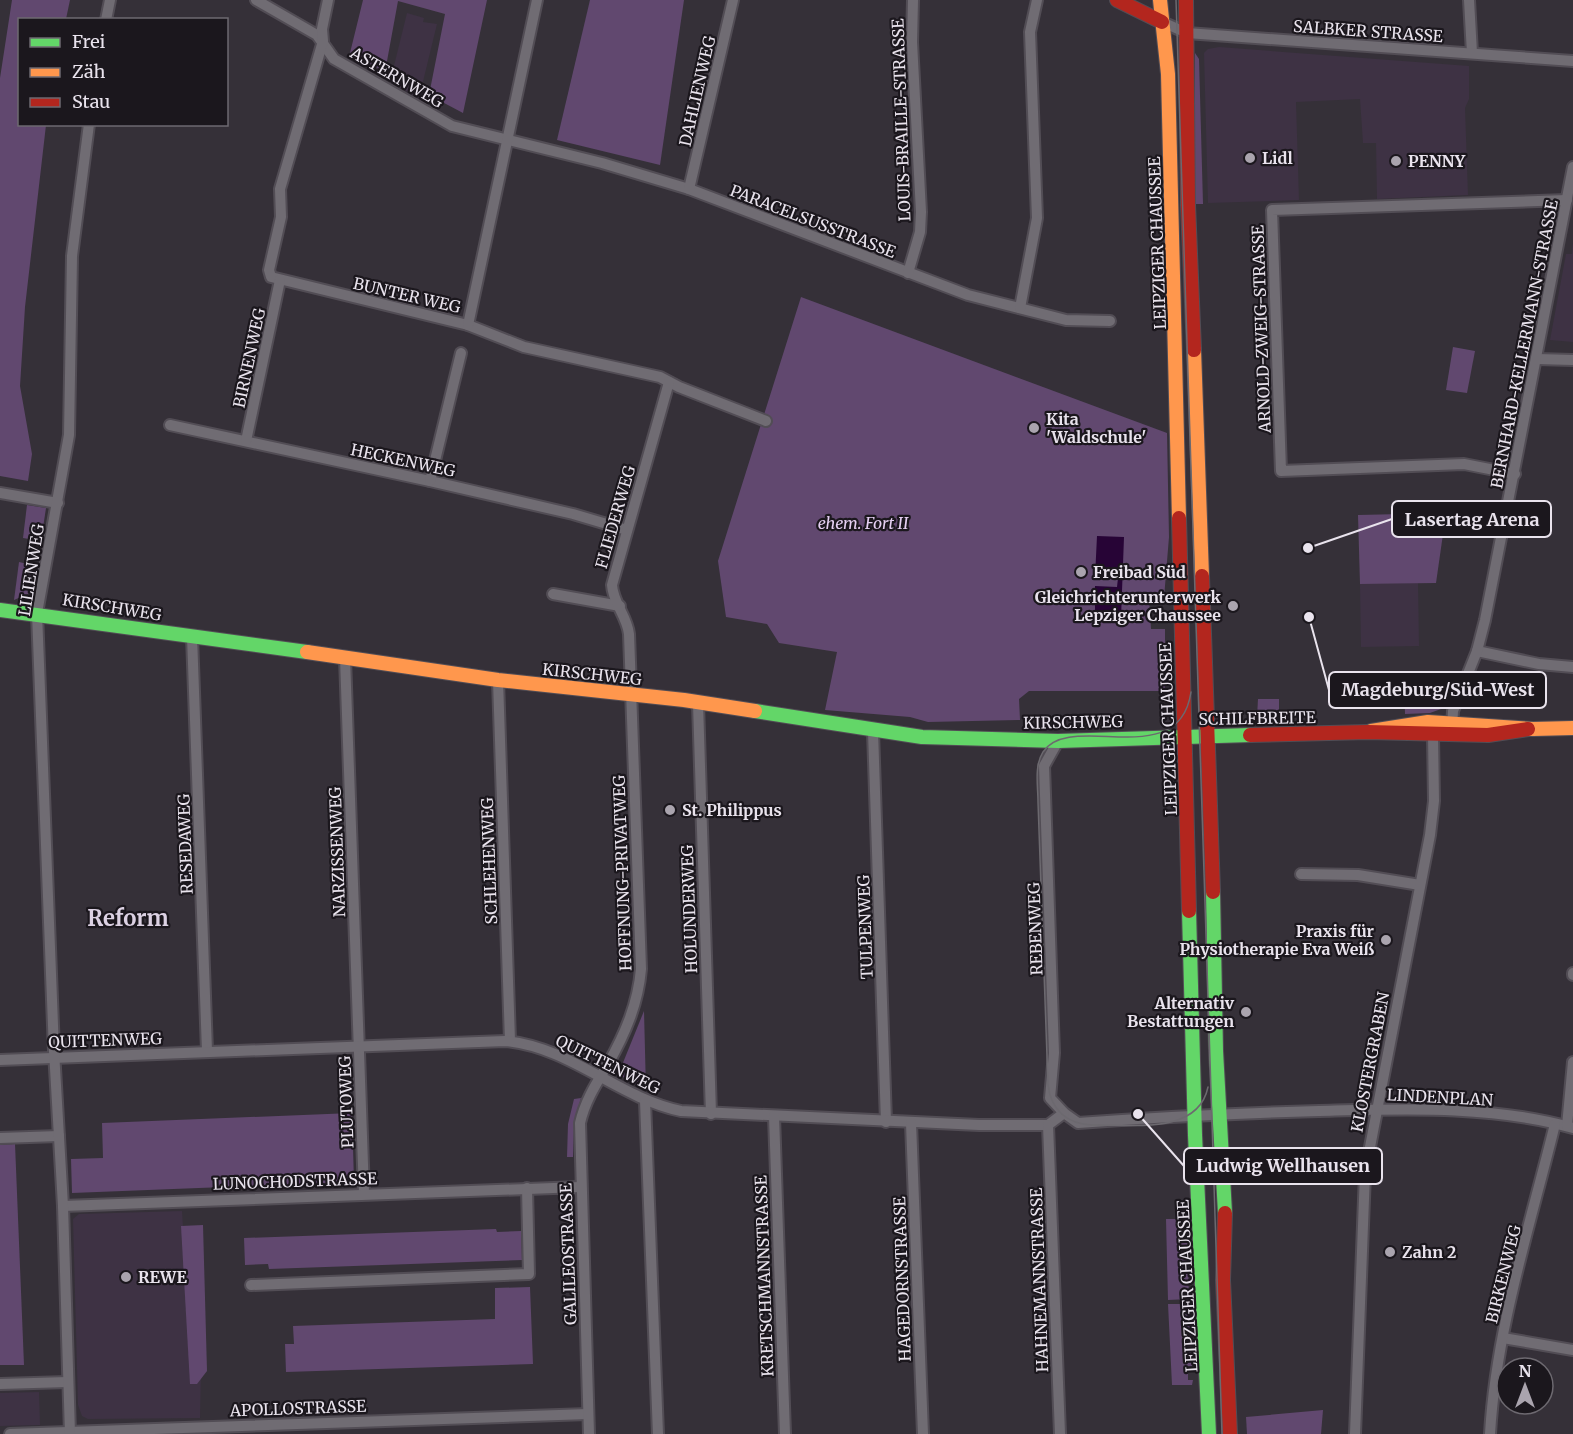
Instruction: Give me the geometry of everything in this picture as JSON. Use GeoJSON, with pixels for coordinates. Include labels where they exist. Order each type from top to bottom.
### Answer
{"type":"FeatureCollection","features":[{"type":"Feature","properties":{"kind":"main road"},"geometry":{"type":"LineString","coordinates":[[1117,0],[1162,22]]}},
{"type":"Feature","properties":{"kind":"main road","name":"LEIPZIGER CHAUSSEE"},"geometry":{"type":"LineString","coordinates":[[1160,0],[1168,74],[1179,418],[1183,736],[1199,1243],[1204,1278],[1209,1434]]}},
{"type":"Feature","properties":{"kind":"main road","name":"LEIPZIGER CHAUSSEE"},"geometry":{"type":"LineString","coordinates":[[1186,0],[1189,217],[1208,735],[1216,1051],[1226,1242],[1223,1280],[1230,1434]]}},
{"type":"Feature","properties":{"kind":"main road","name":"KIRSCHWEG"},"geometry":{"type":"LineString","coordinates":[[0,610],[37,613],[498,680],[698,703],[873,731],[948,739],[1058,741],[1183,736]]}},
{"type":"Feature","properties":{"kind":"main road","name":"SCHILFBREITE"},"geometry":{"type":"LineString","coordinates":[[1368,732],[1392,724],[1452,729],[1573,728]]}},
{"type":"Feature","properties":{"kind":"main road","name":"SCHILFBREITE"},"geometry":{"type":"LineString","coordinates":[[1183,736],[1368,732],[1393,736],[1433,735],[1452,729]]}},
{"type":"Feature","properties":{"kind":"street"},"geometry":{"type":"LineString","coordinates":[[106,18],[110,0]]}},
{"type":"Feature","properties":{"kind":"street","name":"ASTERNWEG"},"geometry":{"type":"LineString","coordinates":[[256,0],[310,30],[323,41],[334,59],[450,125],[506,139]]}},
{"type":"Feature","properties":{"kind":"street"},"geometry":{"type":"LineString","coordinates":[[280,280],[272,276],[269,271],[281,217],[280,192],[323,41],[322,29],[328,0]]}},
{"type":"Feature","properties":{"kind":"street"},"geometry":{"type":"LineString","coordinates":[[468,325],[537,0]]}},
{"type":"Feature","properties":{"kind":"street","name":"DAHLIENWEG"},"geometry":{"type":"LineString","coordinates":[[689,189],[733,0]]}},
{"type":"Feature","properties":{"kind":"street","name":"LOUIS-BRAILLE-STRASSE"},"geometry":{"type":"LineString","coordinates":[[908,273],[920,232],[921,212],[912,42],[913,0]]}},
{"type":"Feature","properties":{"kind":"street"},"geometry":{"type":"LineString","coordinates":[[1020,308],[1037,218],[1030,32],[1037,0]]}},
{"type":"Feature","properties":{"kind":"street"},"geometry":{"type":"LineString","coordinates":[[1469,0],[1472,53]]}},
{"type":"Feature","properties":{"kind":"street","name":"SALBKER STRASSE"},"geometry":{"type":"LineString","coordinates":[[1162,22],[1187,33],[1573,61]]}},
{"type":"Feature","properties":{"kind":"street","name":"LILIENWEG"},"geometry":{"type":"LineString","coordinates":[[70,1433],[63,1206],[54,1058],[37,613],[58,503],[70,421],[72,256],[89,126]]}},
{"type":"Feature","properties":{"kind":"street","name":"PARACELSUSSTRASSE"},"geometry":{"type":"LineString","coordinates":[[506,139],[611,165],[689,189],[968,295],[1066,320],[1110,321]]}},
{"type":"Feature","properties":{"kind":"street","name":"BERNHARD-KELLERMANN-STRASSE"},"geometry":{"type":"LineString","coordinates":[[1452,729],[1453,711],[1477,651],[1515,474],[1573,167]]}},
{"type":"Feature","properties":{"kind":"street","name":"ARNOLD-ZWEIG-STRASSE"},"geometry":{"type":"LineString","coordinates":[[1515,474],[1464,464],[1281,471],[1272,210],[1567,200]]}},
{"type":"Feature","properties":{"kind":"street","name":"BUNTER WEG"},"geometry":{"type":"LineString","coordinates":[[280,280],[468,325],[524,347],[660,377],[766,421]]}},
{"type":"Feature","properties":{"kind":"street","name":"BIRNENWEG"},"geometry":{"type":"LineString","coordinates":[[246,441],[280,280]]}},
{"type":"Feature","properties":{"kind":"street"},"geometry":{"type":"LineString","coordinates":[[430,481],[460,353]]}},
{"type":"Feature","properties":{"kind":"street"},"geometry":{"type":"LineString","coordinates":[[1537,359],[1573,360]]}},
{"type":"Feature","properties":{"kind":"street","name":"FLIEDERWEG"},"geometry":{"type":"LineString","coordinates":[[631,695],[628,629],[612,585],[669,382]]}},
{"type":"Feature","properties":{"kind":"street","name":"HECKENWEG"},"geometry":{"type":"LineString","coordinates":[[170,425],[430,481],[573,514],[627,530]]}},
{"type":"Feature","properties":{"kind":"street"},"geometry":{"type":"LineString","coordinates":[[0,493],[58,503]]}},
{"type":"Feature","properties":{"kind":"street"},"geometry":{"type":"LineString","coordinates":[[553,594],[620,606]]}},
{"type":"Feature","properties":{"kind":"street","name":"RESEDAWEG"},"geometry":{"type":"LineString","coordinates":[[192,636],[207,1052]]}},
{"type":"Feature","properties":{"kind":"street"},"geometry":{"type":"LineString","coordinates":[[1477,651],[1539,664],[1573,667]]}},
{"type":"Feature","properties":{"kind":"street","name":"NARZISSENWEG"},"geometry":{"type":"LineString","coordinates":[[345,658],[359,1046]]}},
{"type":"Feature","properties":{"kind":"street","name":"SCHLEHENWEG"},"geometry":{"type":"LineString","coordinates":[[498,680],[510,1041]]}},
{"type":"Feature","properties":{"kind":"street","name":"HOFFNUNG-PRIVATWEG"},"geometry":{"type":"LineString","coordinates":[[600,1077],[627,1027],[640,981],[631,695]]}},
{"type":"Feature","properties":{"kind":"street","name":"HOLUNDERWEG"},"geometry":{"type":"LineString","coordinates":[[698,703],[711,1114]]}},
{"type":"Feature","properties":{"kind":"street","name":"TULPENWEG"},"geometry":{"type":"LineString","coordinates":[[873,731],[886,1122]]}},
{"type":"Feature","properties":{"kind":"street","name":"KLOSTERGRABEN"},"geometry":{"type":"LineString","coordinates":[[1356,1434],[1364,1186],[1376,1109],[1434,801],[1433,735]]}},
{"type":"Feature","properties":{"kind":"street","name":"REBENWEG"},"geometry":{"type":"LineString","coordinates":[[1058,741],[1044,766],[1054,1053],[1050,1098],[1064,1113]]}},
{"type":"Feature","properties":{"kind":"street"},"geometry":{"type":"LineString","coordinates":[[1301,874],[1358,875],[1420,885]]}},
{"type":"Feature","properties":{"kind":"street","name":"QUITTENWEG"},"geometry":{"type":"LineString","coordinates":[[0,1060],[510,1041],[555,1053],[645,1101],[675,1110],[711,1114],[886,1122],[1048,1125]]}},
{"type":"Feature","properties":{"kind":"street","name":"PLUTOWEG"},"geometry":{"type":"LineString","coordinates":[[359,1046],[364,1193]]}},
{"type":"Feature","properties":{"kind":"street"},"geometry":{"type":"LineString","coordinates":[[1570,1127],[1573,1062]]}},
{"type":"Feature","properties":{"kind":"street","name":"GALILEOSTRASSE"},"geometry":{"type":"LineString","coordinates":[[589,1434],[580,1186],[580,1123],[587,1100],[600,1077]]}},
{"type":"Feature","properties":{"kind":"street"},"geometry":{"type":"LineString","coordinates":[[645,1101],[658,1434]]}},
{"type":"Feature","properties":{"kind":"street","name":"LINDENPLAN"},"geometry":{"type":"LineString","coordinates":[[1196,1116],[1376,1109],[1505,1116],[1570,1127]]}},
{"type":"Feature","properties":{"kind":"street"},"geometry":{"type":"LineString","coordinates":[[1048,1125],[1064,1113],[1078,1123],[1196,1116]]}},
{"type":"Feature","properties":{"kind":"street","name":"KRETSCHMANNSTRASSE"},"geometry":{"type":"LineString","coordinates":[[774,1116],[785,1434]]}},
{"type":"Feature","properties":{"kind":"street","name":"HAGEDORNSTRASSE"},"geometry":{"type":"LineString","coordinates":[[911,1123],[923,1434]]}},
{"type":"Feature","properties":{"kind":"street","name":"BIRKENWEG"},"geometry":{"type":"LineString","coordinates":[[1490,1434],[1493,1396],[1503,1338],[1555,1124]]}},
{"type":"Feature","properties":{"kind":"street","name":"HAHNEMANNSTRASSE"},"geometry":{"type":"LineString","coordinates":[[1048,1125],[1060,1434]]}},
{"type":"Feature","properties":{"kind":"street"},"geometry":{"type":"LineString","coordinates":[[0,1138],[60,1136]]}},
{"type":"Feature","properties":{"kind":"street","name":"LUNOCHODSTRASSE"},"geometry":{"type":"LineString","coordinates":[[63,1206],[580,1186]]}},
{"type":"Feature","properties":{"kind":"street"},"geometry":{"type":"LineString","coordinates":[[251,1285],[529,1274],[527,1188]]}},
{"type":"Feature","properties":{"kind":"street"},"geometry":{"type":"LineString","coordinates":[[1503,1338],[1573,1350]]}},
{"type":"Feature","properties":{"kind":"street"},"geometry":{"type":"LineString","coordinates":[[0,1384],[68,1382]]}},
{"type":"Feature","properties":{"kind":"street","name":"APOLLOSTRASSE"},"geometry":{"type":"LineString","coordinates":[[10,1434],[588,1414]]}},
{"type":"Feature","properties":{"kind":"shaded area"},"geometry":{"type":"Polygon","coordinates":[[[407,13],[424,18],[423,22],[437,24],[419,98],[390,82],[407,13]]]}},
{"type":"Feature","properties":{"kind":"shaded area"},"geometry":{"type":"Polygon","coordinates":[[[1219,47],[1469,66],[1469,99],[1465,108],[1468,195],[1377,199],[1376,143],[1363,143],[1360,99],[1296,102],[1299,200],[1208,203],[1204,53],[1208,49],[1219,47]]]}},
{"type":"Feature","properties":{"kind":"shaded area"},"geometry":{"type":"Polygon","coordinates":[[[1573,243],[1573,342],[1550,340],[1566,254],[1572,254],[1573,243]]]}},
{"type":"Feature","properties":{"kind":"shaded area"},"geometry":{"type":"Polygon","coordinates":[[[1097,536],[1124,537],[1121,618],[1099,617],[1095,614],[1095,586],[1117,587],[1118,578],[1095,577],[1097,536]]]}},
{"type":"Feature","properties":{"kind":"shaded area"},"geometry":{"type":"Polygon","coordinates":[[[1418,583],[1419,646],[1361,647],[1360,584],[1418,583]]]}},
{"type":"Feature","properties":{"kind":"shaded area"},"geometry":{"type":"Polygon","coordinates":[[[182,1211],[192,1367],[201,1368],[200,1418],[88,1419],[82,1416],[78,1405],[73,1219],[79,1214],[182,1211]]]}},
{"type":"Feature","properties":{"kind":"shaded area"},"geometry":{"type":"Polygon","coordinates":[[[39,1392],[40,1425],[0,1426],[0,1393],[39,1392]]]}},
{"type":"Feature","properties":{"kind":"green space"},"geometry":{"type":"Polygon","coordinates":[[[12,0],[70,0],[66,18],[18,18],[18,126],[46,126],[25,307],[20,386],[32,454],[28,481],[0,476],[0,78],[12,0]]]}},
{"type":"Feature","properties":{"kind":"green space"},"geometry":{"type":"Polygon","coordinates":[[[363,0],[487,0],[463,113],[429,95],[445,14],[398,1],[385,72],[350,53],[363,0]]]}},
{"type":"Feature","properties":{"kind":"green space"},"geometry":{"type":"Polygon","coordinates":[[[590,0],[684,0],[660,165],[557,140],[590,0]]]}},
{"type":"Feature","properties":{"kind":"green space"},"geometry":{"type":"Polygon","coordinates":[[[1195,53],[1199,59],[1203,204],[1195,204],[1195,53]]]}},
{"type":"Feature","properties":{"kind":"green space","name":"ehem. Fort II"},"geometry":{"type":"Polygon","coordinates":[[[801,297],[1167,433],[1169,537],[1164,598],[1149,597],[1151,629],[1165,629],[1165,691],[1029,691],[1019,699],[1020,720],[928,722],[910,717],[825,710],[837,652],[779,643],[767,624],[726,617],[718,561],[801,297]]]}},
{"type":"Feature","properties":{"kind":"green space"},"geometry":{"type":"Polygon","coordinates":[[[1453,347],[1475,351],[1467,393],[1446,390],[1453,347]]]}},
{"type":"Feature","properties":{"kind":"green space"},"geometry":{"type":"Polygon","coordinates":[[[27,505],[46,508],[41,541],[23,538],[27,505]]]}},
{"type":"Feature","properties":{"kind":"green space"},"geometry":{"type":"Polygon","coordinates":[[[1446,513],[1436,583],[1360,584],[1358,515],[1446,513]]]}},
{"type":"Feature","properties":{"kind":"green space"},"geometry":{"type":"Polygon","coordinates":[[[19,562],[36,566],[30,593],[14,600],[19,562]]]}},
{"type":"Feature","properties":{"kind":"green space"},"geometry":{"type":"Polygon","coordinates":[[[1404,681],[1448,694],[1441,709],[1430,713],[1405,714],[1404,681]]]}},
{"type":"Feature","properties":{"kind":"green space"},"geometry":{"type":"Polygon","coordinates":[[[1258,699],[1279,699],[1279,716],[1257,717],[1258,699]]]}},
{"type":"Feature","properties":{"kind":"green space"},"geometry":{"type":"Polygon","coordinates":[[[644,1011],[646,1091],[623,1077],[620,1070],[644,1011]]]}},
{"type":"Feature","properties":{"kind":"green space"},"geometry":{"type":"Polygon","coordinates":[[[581,1098],[574,1123],[573,1157],[567,1157],[568,1124],[574,1099],[581,1098]]]}},
{"type":"Feature","properties":{"kind":"green space"},"geometry":{"type":"Polygon","coordinates":[[[352,1113],[354,1182],[72,1193],[71,1159],[103,1158],[102,1123],[352,1113]]]}},
{"type":"Feature","properties":{"kind":"green space"},"geometry":{"type":"Polygon","coordinates":[[[15,1144],[24,1365],[0,1365],[0,1145],[15,1144]]]}},
{"type":"Feature","properties":{"kind":"green space"},"geometry":{"type":"Polygon","coordinates":[[[1166,1219],[1187,1219],[1187,1224],[1183,1224],[1183,1236],[1187,1237],[1189,1299],[1168,1300],[1166,1219]]]}},
{"type":"Feature","properties":{"kind":"green space"},"geometry":{"type":"Polygon","coordinates":[[[203,1225],[207,1371],[197,1384],[190,1384],[181,1226],[203,1225]]]}},
{"type":"Feature","properties":{"kind":"green space"},"geometry":{"type":"Polygon","coordinates":[[[496,1229],[497,1232],[521,1231],[522,1260],[269,1269],[268,1264],[245,1265],[244,1238],[496,1229]]]}},
{"type":"Feature","properties":{"kind":"green space"},"geometry":{"type":"Polygon","coordinates":[[[530,1287],[533,1364],[286,1372],[285,1344],[294,1344],[293,1326],[495,1319],[495,1288],[530,1287]]]}},
{"type":"Feature","properties":{"kind":"green space"},"geometry":{"type":"Polygon","coordinates":[[[1168,1304],[1190,1304],[1192,1366],[1188,1366],[1188,1380],[1193,1380],[1192,1385],[1172,1385],[1168,1304]]]}},
{"type":"Feature","properties":{"kind":"green space"},"geometry":{"type":"Polygon","coordinates":[[[1323,1410],[1321,1434],[1247,1434],[1246,1417],[1323,1410]]]}},
{"type":"Feature","properties":{"kind":"tram line"},"geometry":{"type":"LineString","coordinates":[[1176,0],[1222,1434]]}},
{"type":"Feature","properties":{"kind":"tram line"},"geometry":{"type":"LineString","coordinates":[[1191,692],[1182,716],[1167,730],[1146,736],[1076,736],[1057,741],[1043,752],[1040,758],[1037,783],[1048,1085],[1057,1108],[1075,1122],[1125,1126],[1160,1124],[1177,1120],[1191,1113],[1202,1103],[1208,1087]]}},
{"type":"Feature","properties":{"kind":"traffic: fast"},"geometry":{"type":"LineString","coordinates":[[0,610],[307,652]]}},
{"type":"Feature","properties":{"kind":"traffic: fast"},"geometry":{"type":"LineString","coordinates":[[755,711],[922,737],[1058,741],[1250,735]]}},
{"type":"Feature","properties":{"kind":"traffic: fast"},"geometry":{"type":"LineString","coordinates":[[1213,892],[1216,1051],[1225,1213]]}},
{"type":"Feature","properties":{"kind":"traffic: fast"},"geometry":{"type":"LineString","coordinates":[[1189,911],[1195,1135],[1209,1434]]}},
{"type":"Feature","properties":{"kind":"traffic: slow"},"geometry":{"type":"LineString","coordinates":[[1160,0],[1168,74],[1179,518]]}},
{"type":"Feature","properties":{"kind":"traffic: slow"},"geometry":{"type":"LineString","coordinates":[[1194,350],[1202,576]]}},
{"type":"Feature","properties":{"kind":"traffic: slow"},"geometry":{"type":"LineString","coordinates":[[307,652],[498,680],[684,700],[755,711]]}},
{"type":"Feature","properties":{"kind":"traffic: slow"},"geometry":{"type":"LineString","coordinates":[[1371,731],[1428,722],[1533,729],[1573,728]]}},
{"type":"Feature","properties":{"kind":"traffic: jam"},"geometry":{"type":"LineString","coordinates":[[1117,0],[1162,22]]}},
{"type":"Feature","properties":{"kind":"traffic: jam"},"geometry":{"type":"LineString","coordinates":[[1186,0],[1188,205],[1194,350]]}},
{"type":"Feature","properties":{"kind":"traffic: jam"},"geometry":{"type":"LineString","coordinates":[[1179,518],[1189,911]]}},
{"type":"Feature","properties":{"kind":"traffic: jam"},"geometry":{"type":"LineString","coordinates":[[1202,576],[1213,892]]}},
{"type":"Feature","properties":{"kind":"traffic: jam"},"geometry":{"type":"LineString","coordinates":[[1250,735],[1368,732],[1488,735],[1528,729]]}},
{"type":"Feature","properties":{"kind":"traffic: jam"},"geometry":{"type":"LineString","coordinates":[[1225,1213],[1223,1280],[1230,1434]]}},
{"type":"Feature","properties":{"kind":"place","name":"Lidl"},"geometry":{"type":"Point","coordinates":[1250,158]}},
{"type":"Feature","properties":{"kind":"place","name":"PENNY"},"geometry":{"type":"Point","coordinates":[1396,161]}},
{"type":"Feature","properties":{"kind":"place","name":"Kita 'Waldschule'"},"geometry":{"type":"Point","coordinates":[1034,428]}},
{"type":"Feature","properties":{"kind":"place","name":"Lasertag Arena"},"geometry":{"type":"Point","coordinates":[1308,548]}},
{"type":"Feature","properties":{"kind":"place","name":"Freibad Süd"},"geometry":{"type":"Point","coordinates":[1081,572]}},
{"type":"Feature","properties":{"kind":"place","name":"Gleichrichterunterwerk Lepziger Chaussee"},"geometry":{"type":"Point","coordinates":[1233,606]}},
{"type":"Feature","properties":{"kind":"place","name":"Magdeburg/Süd-West"},"geometry":{"type":"Point","coordinates":[1309,617]}},
{"type":"Feature","properties":{"kind":"place","name":"St. Philippus"},"geometry":{"type":"Point","coordinates":[670,810]}},
{"type":"Feature","properties":{"kind":"place","name":"Praxis für Physiotherapie Eva Weiß"},"geometry":{"type":"Point","coordinates":[1386,940]}},
{"type":"Feature","properties":{"kind":"place","name":"Alternativ Bestattungen"},"geometry":{"type":"Point","coordinates":[1246,1012]}},
{"type":"Feature","properties":{"kind":"place","name":"Ludwig Wellhausen"},"geometry":{"type":"Point","coordinates":[1138,1114]}},
{"type":"Feature","properties":{"kind":"place","name":"Zahn 2"},"geometry":{"type":"Point","coordinates":[1390,1252]}},
{"type":"Feature","properties":{"kind":"place","name":"REWE"},"geometry":{"type":"Point","coordinates":[126,1277]}},
{"type":"Feature","properties":{"kind":"district","name":"Reform"},"geometry":{"type":"Point","coordinates":[128,918]}}]}
